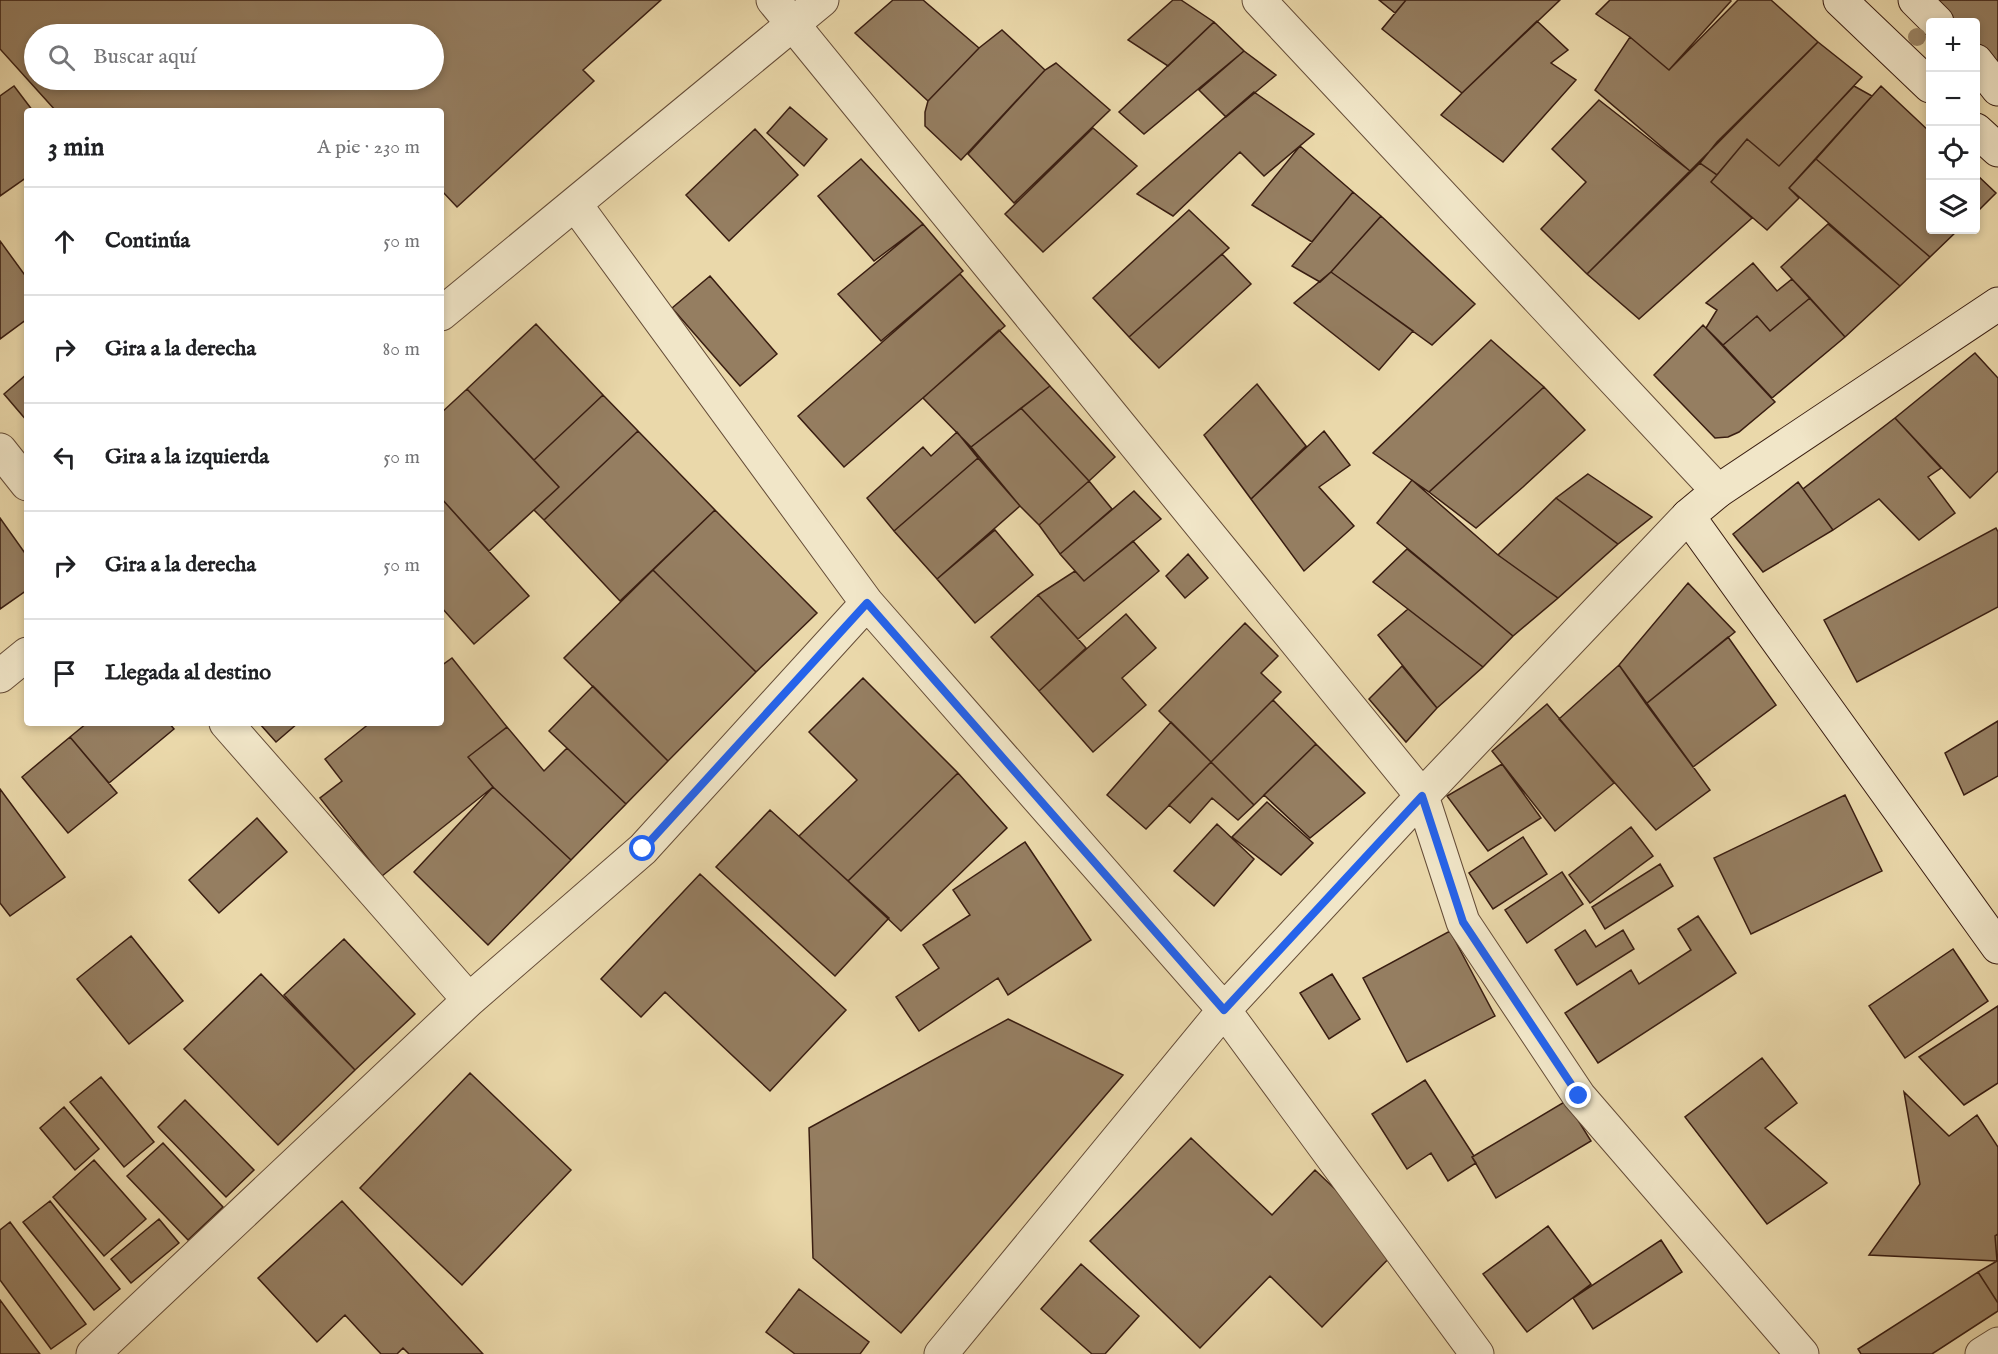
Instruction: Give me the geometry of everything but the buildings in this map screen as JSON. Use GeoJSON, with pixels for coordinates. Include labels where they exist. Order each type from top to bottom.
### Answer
{"type":"FeatureCollection","features":[{"type":"Feature","properties":{"kind":"street"},"geometry":{"type":"LineString","coordinates":[[773,0],[1422,796],[1463,922],[1579,1096],[1802,1354]]}},
{"type":"Feature","properties":{"kind":"street"},"geometry":{"type":"LineString","coordinates":[[444,312],[822,0]]}},
{"type":"Feature","properties":{"kind":"street"},"geometry":{"type":"LineString","coordinates":[[1259,0],[1718,491]]}},
{"type":"Feature","properties":{"kind":"street"},"geometry":{"type":"LineString","coordinates":[[1840,0],[1926,83]]}},
{"type":"Feature","properties":{"kind":"street"},"geometry":{"type":"LineString","coordinates":[[1915,0],[1933,18]]}},
{"type":"Feature","properties":{"kind":"street"},"geometry":{"type":"LineString","coordinates":[[1980,66],[1998,89]]}},
{"type":"Feature","properties":{"kind":"street"},"geometry":{"type":"LineString","coordinates":[[1980,134],[1998,150]]}},
{"type":"Feature","properties":{"kind":"street"},"geometry":{"type":"LineString","coordinates":[[575,204],[867,603],[1224,1010],[1477,1354]]}},
{"type":"Feature","properties":{"kind":"street"},"geometry":{"type":"LineString","coordinates":[[941,1354],[1224,1010],[1422,796],[1688,516],[1718,491],[1998,304]]}},
{"type":"Feature","properties":{"kind":"street"},"geometry":{"type":"LineString","coordinates":[[0,450],[24,480]]}},
{"type":"Feature","properties":{"kind":"street"},"geometry":{"type":"LineString","coordinates":[[1688,516],[1998,947]]}},
{"type":"Feature","properties":{"kind":"street"},"geometry":{"type":"LineString","coordinates":[[93,1354],[469,1000],[643,849],[867,603]]}},
{"type":"Feature","properties":{"kind":"street"},"geometry":{"type":"LineString","coordinates":[[0,676],[24,656]]}},
{"type":"Feature","properties":{"kind":"street"},"geometry":{"type":"LineString","coordinates":[[229,726],[469,1000]]}},
{"type":"Feature","properties":{"kind":"street"},"geometry":{"type":"LineString","coordinates":[[1982,1354],[1998,1344]]}},
{"type":"Feature","properties":{"kind":"route"},"geometry":{"type":"LineString","coordinates":[[643,849],[867,603],[1224,1010],[1422,796],[1463,922],[1579,1096]]}}]}
